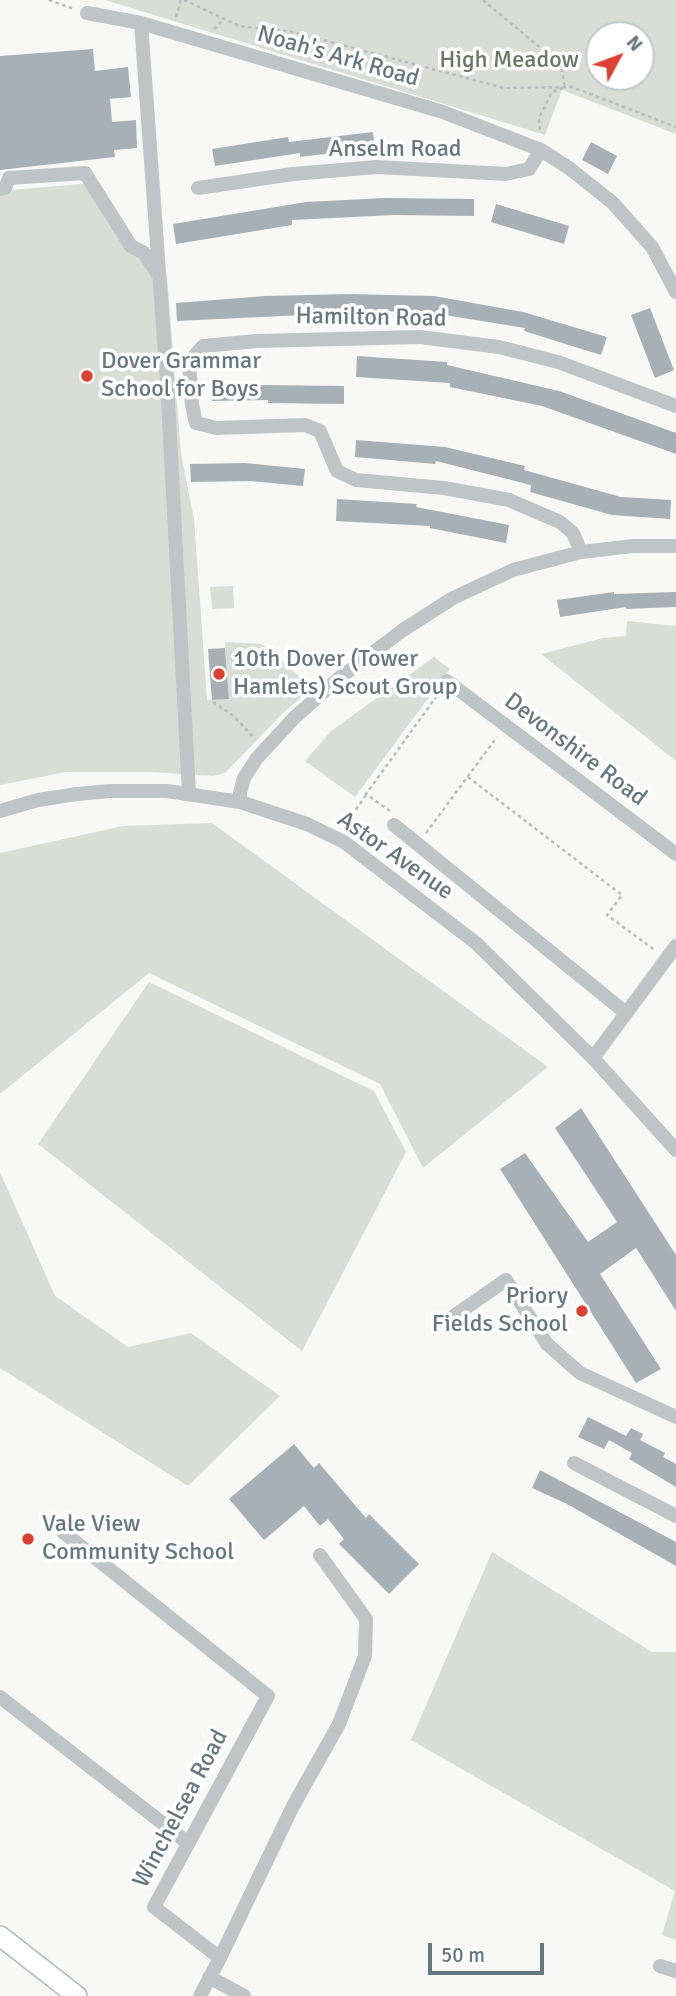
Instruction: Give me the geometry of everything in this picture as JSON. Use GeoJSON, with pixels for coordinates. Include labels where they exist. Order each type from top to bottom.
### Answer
{"type":"FeatureCollection","features":[{"type":"Feature","properties":{"kind":"main road"},"geometry":{"type":"LineString","coordinates":[[0,1936],[77,1996]]}},
{"type":"Feature","properties":{"kind":"street","name":"Noah's Ark Road"},"geometry":{"type":"LineString","coordinates":[[88,13],[141,23],[443,112],[541,150],[569,168],[613,203],[652,247],[676,291]]}},
{"type":"Feature","properties":{"kind":"street"},"geometry":{"type":"LineString","coordinates":[[141,23],[167,382],[189,793]]}},
{"type":"Feature","properties":{"kind":"street","name":"Anselm Road"},"geometry":{"type":"LineString","coordinates":[[198,188],[293,174],[377,167],[506,174],[529,169],[541,150]]}},
{"type":"Feature","properties":{"kind":"street"},"geometry":{"type":"LineString","coordinates":[[0,190],[5,188],[9,178],[85,173],[131,246],[144,253],[158,275]]}},
{"type":"Feature","properties":{"kind":"street","name":"Hamilton Road"},"geometry":{"type":"LineString","coordinates":[[581,552],[573,533],[560,522],[509,500],[444,488],[356,480],[337,471],[320,431],[305,425],[216,428],[197,423],[192,405],[189,362],[203,346],[257,341],[420,337],[499,347],[558,362],[676,406]]}},
{"type":"Feature","properties":{"kind":"street"},"geometry":{"type":"LineString","coordinates":[[240,802],[244,778],[257,758],[295,717],[338,679],[402,630],[453,598],[513,570],[581,552],[633,546],[676,546]]}},
{"type":"Feature","properties":{"kind":"street","name":"Devonshire Road"},"geometry":{"type":"LineString","coordinates":[[447,681],[676,854]]}},
{"type":"Feature","properties":{"kind":"street","name":"Astor Avenue"},"geometry":{"type":"LineString","coordinates":[[0,811],[38,800],[110,791],[189,793],[240,802],[307,824],[336,838],[371,861],[476,943],[593,1058],[676,1150]]}},
{"type":"Feature","properties":{"kind":"street"},"geometry":{"type":"LineString","coordinates":[[394,825],[626,1013]]}},
{"type":"Feature","properties":{"kind":"street"},"geometry":{"type":"LineString","coordinates":[[593,1058],[676,946]]}},
{"type":"Feature","properties":{"kind":"street"},"geometry":{"type":"LineString","coordinates":[[454,1316],[506,1280],[547,1344],[580,1373],[676,1417]]}},
{"type":"Feature","properties":{"kind":"street"},"geometry":{"type":"LineString","coordinates":[[574,1463],[676,1516]]}},
{"type":"Feature","properties":{"kind":"street","name":"Winchelsea Road"},"geometry":{"type":"LineString","coordinates":[[63,1532],[268,1696],[154,1907],[220,1958]]}},
{"type":"Feature","properties":{"kind":"street"},"geometry":{"type":"LineString","coordinates":[[200,1996],[293,1806],[340,1724],[365,1656],[366,1619],[320,1555]]}},
{"type":"Feature","properties":{"kind":"street"},"geometry":{"type":"LineString","coordinates":[[0,1697],[188,1843]]}},
{"type":"Feature","properties":{"kind":"street"},"geometry":{"type":"LineString","coordinates":[[660,1966],[676,1971]]}},
{"type":"Feature","properties":{"kind":"street"},"geometry":{"type":"LineString","coordinates":[[209,1978],[244,1996]]}},
{"type":"Feature","properties":{"kind":"path"},"geometry":{"type":"LineString","coordinates":[[49,0],[88,13]]}},
{"type":"Feature","properties":{"kind":"path"},"geometry":{"type":"LineString","coordinates":[[172,32],[183,0],[239,26],[293,32],[504,88],[572,87],[676,127]]}},
{"type":"Feature","properties":{"kind":"path"},"geometry":{"type":"LineString","coordinates":[[483,0],[561,65],[565,87]]}},
{"type":"Feature","properties":{"kind":"path"},"geometry":{"type":"LineString","coordinates":[[539,118],[552,92],[565,87]]}},
{"type":"Feature","properties":{"kind":"path"},"geometry":{"type":"LineString","coordinates":[[336,838],[447,681]]}},
{"type":"Feature","properties":{"kind":"path"},"geometry":{"type":"LineString","coordinates":[[214,702],[235,717],[250,736],[257,740]]}},
{"type":"Feature","properties":{"kind":"path"},"geometry":{"type":"LineString","coordinates":[[418,844],[506,726]]}},
{"type":"Feature","properties":{"kind":"path"},"geometry":{"type":"LineString","coordinates":[[468,777],[622,895],[607,915],[666,959]]}},
{"type":"Feature","properties":{"kind":"path"},"geometry":{"type":"LineString","coordinates":[[366,794],[402,820],[394,825]]}},
{"type":"Feature","properties":{"kind":"green space","name":"High Meadow"},"geometry":{"type":"Polygon","coordinates":[[[105,0],[676,0],[676,134],[562,90],[545,135],[105,0]]]}},
{"type":"Feature","properties":{"kind":"green space","name":"Dover Grammar School for Boys"},"geometry":{"type":"Polygon","coordinates":[[[93,183],[158,275],[167,276],[181,454],[194,519],[207,700],[229,699],[225,642],[262,644],[312,688],[283,713],[225,773],[213,776],[151,772],[66,772],[0,785],[0,191],[93,183]]]}},
{"type":"Feature","properties":{"kind":"green space"},"geometry":{"type":"Polygon","coordinates":[[[233,586],[234,608],[212,609],[210,587],[233,586]]]}},
{"type":"Feature","properties":{"kind":"green space"},"geometry":{"type":"Polygon","coordinates":[[[627,621],[676,626],[676,761],[541,654],[603,638],[626,636],[627,621]]]}},
{"type":"Feature","properties":{"kind":"green space"},"geometry":{"type":"Polygon","coordinates":[[[434,657],[450,669],[355,797],[305,761],[331,731],[434,657]]]}},
{"type":"Feature","properties":{"kind":"green space"},"geometry":{"type":"Polygon","coordinates":[[[212,823],[548,1067],[423,1168],[380,1084],[149,973],[0,1094],[0,853],[123,826],[212,823]]]}},
{"type":"Feature","properties":{"kind":"green space"},"geometry":{"type":"Polygon","coordinates":[[[149,982],[374,1091],[406,1152],[302,1351],[38,1144],[149,982]]]}},
{"type":"Feature","properties":{"kind":"green space"},"geometry":{"type":"Polygon","coordinates":[[[0,1172],[55,1296],[128,1347],[191,1333],[280,1396],[188,1486],[0,1368],[0,1172]]]}},
{"type":"Feature","properties":{"kind":"green space"},"geometry":{"type":"Polygon","coordinates":[[[492,1552],[652,1652],[676,1652],[676,1940],[662,1935],[675,1891],[411,1740],[492,1552]]]}},
{"type":"Feature","properties":{"kind":"building"},"geometry":{"type":"Polygon","coordinates":[[[93,49],[95,71],[128,67],[131,97],[110,99],[112,122],[136,120],[137,148],[114,150],[115,157],[0,170],[0,56],[93,49]]]}},
{"type":"Feature","properties":{"kind":"building"},"geometry":{"type":"Polygon","coordinates":[[[373,132],[375,148],[300,157],[300,153],[215,166],[212,149],[288,137],[289,142],[373,132]]]}},
{"type":"Feature","properties":{"kind":"building"},"geometry":{"type":"Polygon","coordinates":[[[591,142],[617,156],[608,174],[582,160],[591,142]]]}},
{"type":"Feature","properties":{"kind":"building"},"geometry":{"type":"Polygon","coordinates":[[[385,198],[474,199],[474,216],[394,215],[292,220],[292,225],[176,244],[173,224],[306,202],[385,198]]]}},
{"type":"Feature","properties":{"kind":"building"},"geometry":{"type":"Polygon","coordinates":[[[496,204],[569,226],[564,244],[491,222],[496,204]]]}},
{"type":"Feature","properties":{"kind":"building"},"geometry":{"type":"Polygon","coordinates":[[[265,296],[434,296],[523,312],[607,337],[601,355],[524,331],[525,328],[432,313],[345,310],[345,313],[177,321],[176,303],[265,296]]]}},
{"type":"Feature","properties":{"kind":"building"},"geometry":{"type":"Polygon","coordinates":[[[650,308],[674,370],[655,378],[631,315],[650,308]]]}},
{"type":"Feature","properties":{"kind":"building"},"geometry":{"type":"Polygon","coordinates":[[[357,356],[447,362],[447,365],[559,391],[676,433],[676,454],[542,406],[450,387],[450,383],[356,377],[357,356]]]}},
{"type":"Feature","properties":{"kind":"building"},"geometry":{"type":"Polygon","coordinates":[[[344,386],[344,404],[268,403],[268,400],[212,401],[212,387],[344,386]]]}},
{"type":"Feature","properties":{"kind":"building"},"geometry":{"type":"Polygon","coordinates":[[[356,440],[445,447],[525,466],[524,470],[621,497],[671,500],[670,519],[612,515],[530,492],[531,485],[436,461],[435,464],[355,457],[356,440]]]}},
{"type":"Feature","properties":{"kind":"building"},"geometry":{"type":"Polygon","coordinates":[[[245,463],[305,469],[303,486],[250,481],[191,482],[190,464],[245,463]]]}},
{"type":"Feature","properties":{"kind":"building"},"geometry":{"type":"Polygon","coordinates":[[[337,499],[417,504],[416,507],[509,525],[506,543],[430,526],[336,521],[337,499]]]}},
{"type":"Feature","properties":{"kind":"building"},"geometry":{"type":"Polygon","coordinates":[[[614,592],[676,592],[676,607],[626,607],[560,617],[557,600],[614,592]]]}},
{"type":"Feature","properties":{"kind":"building","name":"10th Dover (Tower Hamlets) Scout Group"},"geometry":{"type":"Polygon","coordinates":[[[225,648],[229,699],[212,700],[208,649],[225,648]]]}},
{"type":"Feature","properties":{"kind":"building"},"geometry":{"type":"Polygon","coordinates":[[[581,1108],[676,1255],[676,1311],[636,1248],[600,1274],[661,1369],[636,1383],[500,1169],[525,1153],[588,1242],[617,1222],[555,1128],[581,1108]]]}},
{"type":"Feature","properties":{"kind":"building"},"geometry":{"type":"Polygon","coordinates":[[[588,1417],[626,1436],[631,1428],[643,1434],[640,1440],[665,1453],[663,1457],[676,1464],[676,1487],[629,1459],[632,1453],[609,1440],[604,1449],[578,1437],[588,1417]]]}},
{"type":"Feature","properties":{"kind":"building"},"geometry":{"type":"Polygon","coordinates":[[[294,1444],[314,1468],[319,1463],[366,1518],[369,1514],[419,1564],[389,1594],[339,1544],[344,1539],[328,1519],[320,1526],[304,1506],[264,1540],[229,1499],[294,1444]]]}},
{"type":"Feature","properties":{"kind":"building"},"geometry":{"type":"Polygon","coordinates":[[[540,1470],[676,1542],[676,1566],[567,1504],[532,1488],[540,1470]]]}},
{"type":"Feature","properties":{"kind":"place","name":"Dover Grammar School for Boys"},"geometry":{"type":"Point","coordinates":[87,376]}},
{"type":"Feature","properties":{"kind":"place","name":"10th Dover (Tower Hamlets) Scout Group"},"geometry":{"type":"Point","coordinates":[219,674]}},
{"type":"Feature","properties":{"kind":"place","name":"Priory Fields School"},"geometry":{"type":"Point","coordinates":[582,1311]}},
{"type":"Feature","properties":{"kind":"place","name":"Vale View Community School"},"geometry":{"type":"Point","coordinates":[28,1539]}}]}
